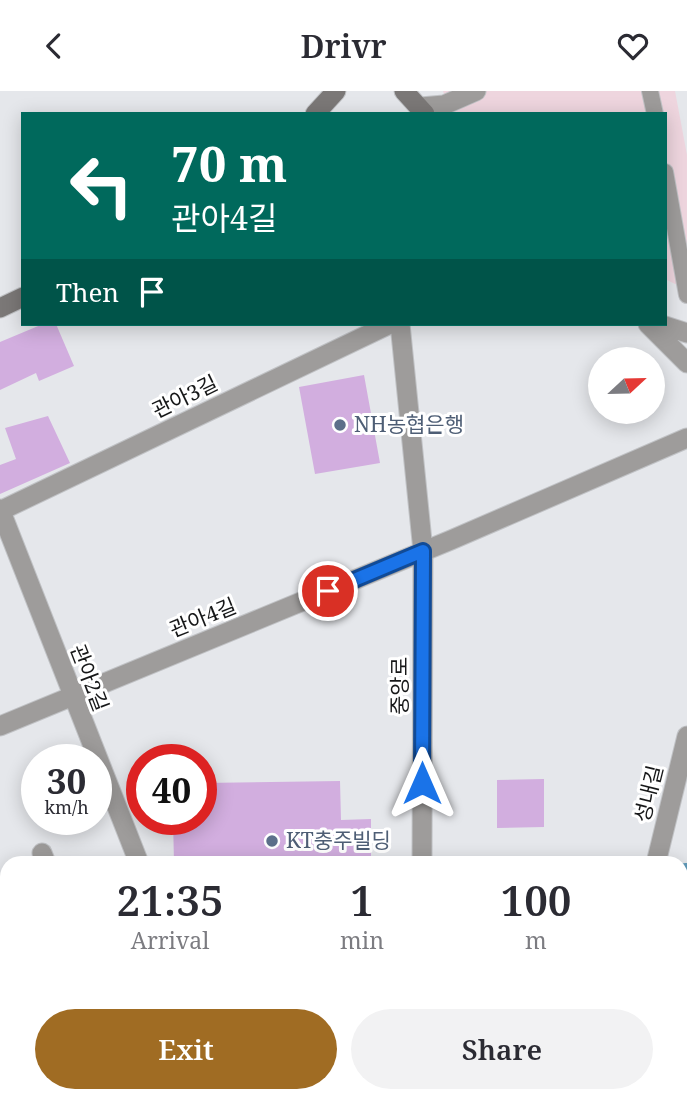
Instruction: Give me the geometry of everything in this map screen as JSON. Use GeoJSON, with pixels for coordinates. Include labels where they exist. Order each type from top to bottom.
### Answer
{"type":"FeatureCollection","features":[{"type":"Feature","properties":{"kind":"main road"},"geometry":{"type":"LineString","coordinates":[[404,91],[431,110]]}},
{"type":"Feature","properties":{"kind":"main road"},"geometry":{"type":"LineString","coordinates":[[317,112],[333,92]]}},
{"type":"Feature","properties":{"kind":"main road"},"geometry":{"type":"LineString","coordinates":[[0,308],[21,298]]}},
{"type":"Feature","properties":{"kind":"street"},"geometry":{"type":"LineString","coordinates":[[431,110],[476,91]]}},
{"type":"Feature","properties":{"kind":"street"},"geometry":{"type":"LineString","coordinates":[[650,91],[654,112]]}},
{"type":"Feature","properties":{"kind":"street"},"geometry":{"type":"LineString","coordinates":[[667,183],[687,295]]}},
{"type":"Feature","properties":{"kind":"street","name":"관아3길"},"geometry":{"type":"LineString","coordinates":[[0,510],[386,326]]}},
{"type":"Feature","properties":{"kind":"street","name":"중앙로"},"geometry":{"type":"LineString","coordinates":[[400,326],[423,551],[422,856]]}},
{"type":"Feature","properties":{"kind":"street"},"geometry":{"type":"LineString","coordinates":[[650,326],[687,363]]}},
{"type":"Feature","properties":{"kind":"street"},"geometry":{"type":"LineString","coordinates":[[665,326],[687,333]]}},
{"type":"Feature","properties":{"kind":"street"},"geometry":{"type":"LineString","coordinates":[[423,551],[687,438]]}},
{"type":"Feature","properties":{"kind":"street","name":"관아2길"},"geometry":{"type":"LineString","coordinates":[[0,510],[136,856]]}},
{"type":"Feature","properties":{"kind":"street","name":"관아4길"},"geometry":{"type":"LineString","coordinates":[[0,726],[423,551]]}},
{"type":"Feature","properties":{"kind":"street","name":"성내길"},"geometry":{"type":"LineString","coordinates":[[658,856],[687,736]]}},
{"type":"Feature","properties":{"kind":"shaded area"},"geometry":{"type":"Polygon","coordinates":[[[443,91],[675,91],[687,155],[687,290],[667,280],[667,112],[449,112],[443,91]]]}},
{"type":"Feature","properties":{"kind":"building"},"geometry":{"type":"Polygon","coordinates":[[[38,326],[57,326],[74,366],[39,381],[36,373],[0,390],[0,342],[38,326]]]}},
{"type":"Feature","properties":{"kind":"building","name":"NH농협은행"},"geometry":{"type":"Polygon","coordinates":[[[364,375],[380,463],[315,474],[299,387],[364,375]]]}},
{"type":"Feature","properties":{"kind":"building"},"geometry":{"type":"Polygon","coordinates":[[[48,416],[70,463],[0,494],[0,465],[16,459],[5,428],[48,416]]]}},
{"type":"Feature","properties":{"kind":"building"},"geometry":{"type":"Polygon","coordinates":[[[544,779],[544,827],[497,828],[497,780],[544,779]]]}},
{"type":"Feature","properties":{"kind":"building","name":"KT충주빌딩"},"geometry":{"type":"Polygon","coordinates":[[[340,781],[341,820],[371,819],[371,856],[174,856],[173,835],[217,835],[217,783],[340,781]]]}},
{"type":"Feature","properties":{"kind":"place","name":"NH농협은행"},"geometry":{"type":"Point","coordinates":[340,425]}},
{"type":"Feature","properties":{"kind":"place","name":"KT충주빌딩"},"geometry":{"type":"Point","coordinates":[272,841]}},
{"type":"Feature","properties":{"kind":"route"},"geometry":{"type":"LineString","coordinates":[[328,591],[423,551],[422,783]]}}]}
